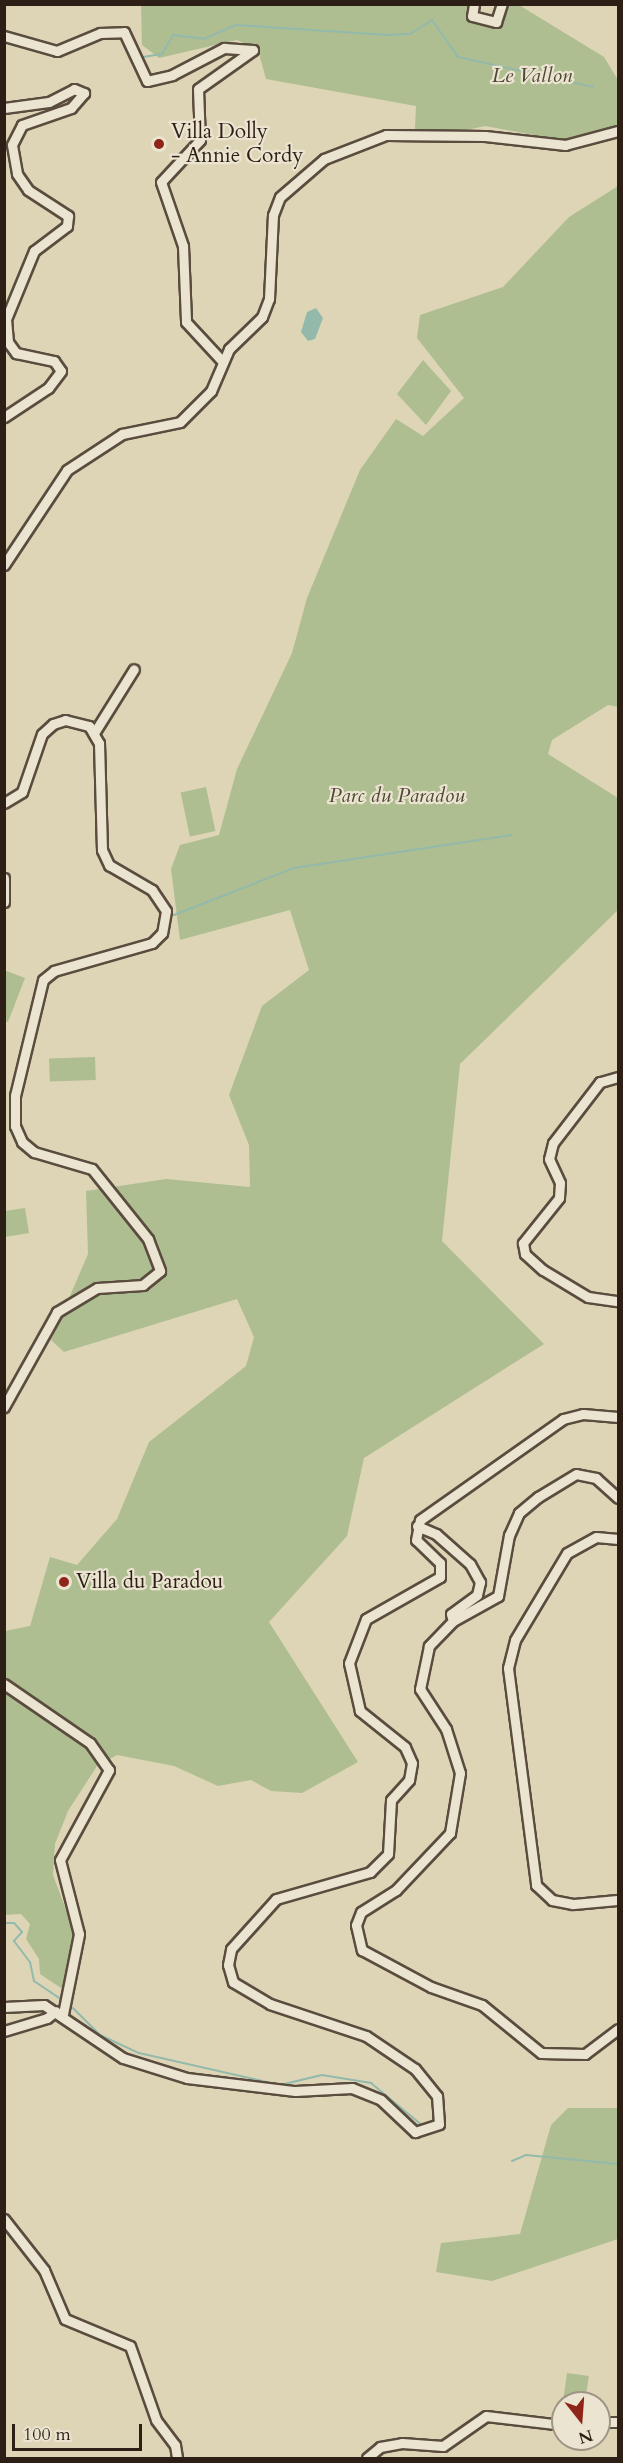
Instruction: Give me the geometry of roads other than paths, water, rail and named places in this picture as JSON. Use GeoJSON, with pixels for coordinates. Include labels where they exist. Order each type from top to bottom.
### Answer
{"type":"FeatureCollection","features":[{"type":"Feature","properties":{"kind":"street"},"geometry":{"type":"LineString","coordinates":[[474,4],[472,16],[496,22],[502,4]]}},
{"type":"Feature","properties":{"kind":"street"},"geometry":{"type":"LineString","coordinates":[[4,36],[57,51],[113,31],[127,33],[136,50],[135,65],[147,81],[159,80],[224,48],[253,50],[198,90],[200,140],[161,182],[183,246],[186,322],[223,362]]}},
{"type":"Feature","properties":{"kind":"street"},"geometry":{"type":"LineString","coordinates":[[4,417],[48,388],[61,371],[54,361],[16,352],[8,342],[6,319],[34,251],[67,226],[68,216],[28,190],[17,174],[12,146],[22,125],[71,108],[84,93],[74,89],[49,102],[6,104]]}},
{"type":"Feature","properties":{"kind":"street"},"geometry":{"type":"LineString","coordinates":[[4,566],[67,470],[122,434],[180,422],[211,391],[223,362],[262,317],[269,299],[273,215],[280,197],[324,159],[386,135],[485,136],[565,145],[618,131]]}},
{"type":"Feature","properties":{"kind":"street"},"geometry":{"type":"LineString","coordinates":[[4,1407],[57,1312],[97,1288],[142,1285],[160,1271],[148,1239],[93,1169],[34,1152],[15,1126],[15,1096],[43,980],[75,965],[134,952],[152,943],[166,922],[164,902],[109,865],[102,850],[94,733],[134,669]]}},
{"type":"Feature","properties":{"kind":"street"},"geometry":{"type":"LineString","coordinates":[[4,803],[22,792],[42,734],[53,724],[78,721],[94,733]]}},
{"type":"Feature","properties":{"kind":"street"},"geometry":{"type":"LineString","coordinates":[[4,878],[4,902]]}},
{"type":"Feature","properties":{"kind":"street"},"geometry":{"type":"LineString","coordinates":[[618,1077],[600,1082],[553,1143],[549,1159],[559,1198],[524,1243],[525,1254],[543,1270],[588,1297],[618,1301]]}},
{"type":"Feature","properties":{"kind":"street"},"geometry":{"type":"LineString","coordinates":[[417,1526],[563,1419],[583,1414],[618,1418]]}},
{"type":"Feature","properties":{"kind":"street"},"geometry":{"type":"LineString","coordinates":[[618,1498],[596,1478],[576,1474],[547,1490],[519,1513],[512,1527],[498,1596],[453,1621],[429,1646],[420,1689],[456,1750],[460,1773],[450,1833],[396,1890],[361,1912],[356,1936],[362,1950],[431,1987],[482,2005],[541,2053],[585,2054],[618,2029]]}},
{"type":"Feature","properties":{"kind":"street"},"geometry":{"type":"LineString","coordinates":[[417,1526],[436,1534],[470,1564],[480,1582],[477,1595],[451,1614],[453,1621]]}},
{"type":"Feature","properties":{"kind":"street"},"geometry":{"type":"LineString","coordinates":[[4,2007],[44,2005],[60,2012],[123,2058],[187,2078],[295,2091],[352,2088],[381,2100],[415,2132],[439,2124],[442,2112],[430,2084],[386,2045],[270,2004],[233,1982],[228,1965],[231,1948],[276,1899],[370,1872],[388,1854],[391,1800],[409,1780],[412,1762],[405,1747],[360,1711],[349,1663],[366,1619],[440,1577],[440,1563],[423,1550],[417,1526]]}},
{"type":"Feature","properties":{"kind":"street"},"geometry":{"type":"LineString","coordinates":[[618,1539],[596,1537],[567,1553],[515,1640],[508,1668],[536,1886],[552,1900],[573,1904],[618,1900]]}},
{"type":"Feature","properties":{"kind":"street"},"geometry":{"type":"LineString","coordinates":[[4,1684],[90,1743],[109,1770],[60,1860],[79,1934],[60,2012]]}},
{"type":"Feature","properties":{"kind":"street"},"geometry":{"type":"LineString","coordinates":[[4,2031],[60,2012]]}},
{"type":"Feature","properties":{"kind":"street"},"geometry":{"type":"LineString","coordinates":[[4,2218],[44,2270],[65,2319],[130,2346],[156,2420],[175,2445],[177,2458]]}},
{"type":"Feature","properties":{"kind":"street"},"geometry":{"type":"LineString","coordinates":[[367,2458],[380,2447],[402,2443],[443,2446],[486,2416],[551,2424]]}},
{"type":"Feature","properties":{"kind":"waterway"},"geometry":{"type":"LineString","coordinates":[[143,57],[162,54],[173,35],[204,39],[236,25],[388,35],[410,34],[432,20],[458,57],[593,87]]}},
{"type":"Feature","properties":{"kind":"waterway"},"geometry":{"type":"LineString","coordinates":[[174,915],[294,868],[512,835]]}},
{"type":"Feature","properties":{"kind":"waterway"},"geometry":{"type":"LineString","coordinates":[[4,1923],[14,1923],[22,1932],[14,1941],[30,1962],[34,1981],[61,1999]]}},
{"type":"Feature","properties":{"kind":"waterway"},"geometry":{"type":"LineString","coordinates":[[73,2008],[100,2035],[139,2053],[280,2085],[322,2075],[371,2083],[423,2126]]}},
{"type":"Feature","properties":{"kind":"waterway"},"geometry":{"type":"LineString","coordinates":[[512,2161],[526,2155],[618,2164]]}},
{"type":"Feature","properties":{"kind":"place","name":"Villa Dolly - Annie Cordy"},"geometry":{"type":"Point","coordinates":[159,144]}},
{"type":"Feature","properties":{"kind":"place","name":"Villa du Paradou"},"geometry":{"type":"Point","coordinates":[64,1582]}},
{"type":"Feature","properties":{"kind":"park label","name":"Le Vallon"},"geometry":{"type":"Point","coordinates":[532,76]}},
{"type":"Feature","properties":{"kind":"park label","name":"Parc du Paradou"},"geometry":{"type":"Point","coordinates":[397,796]}}]}
